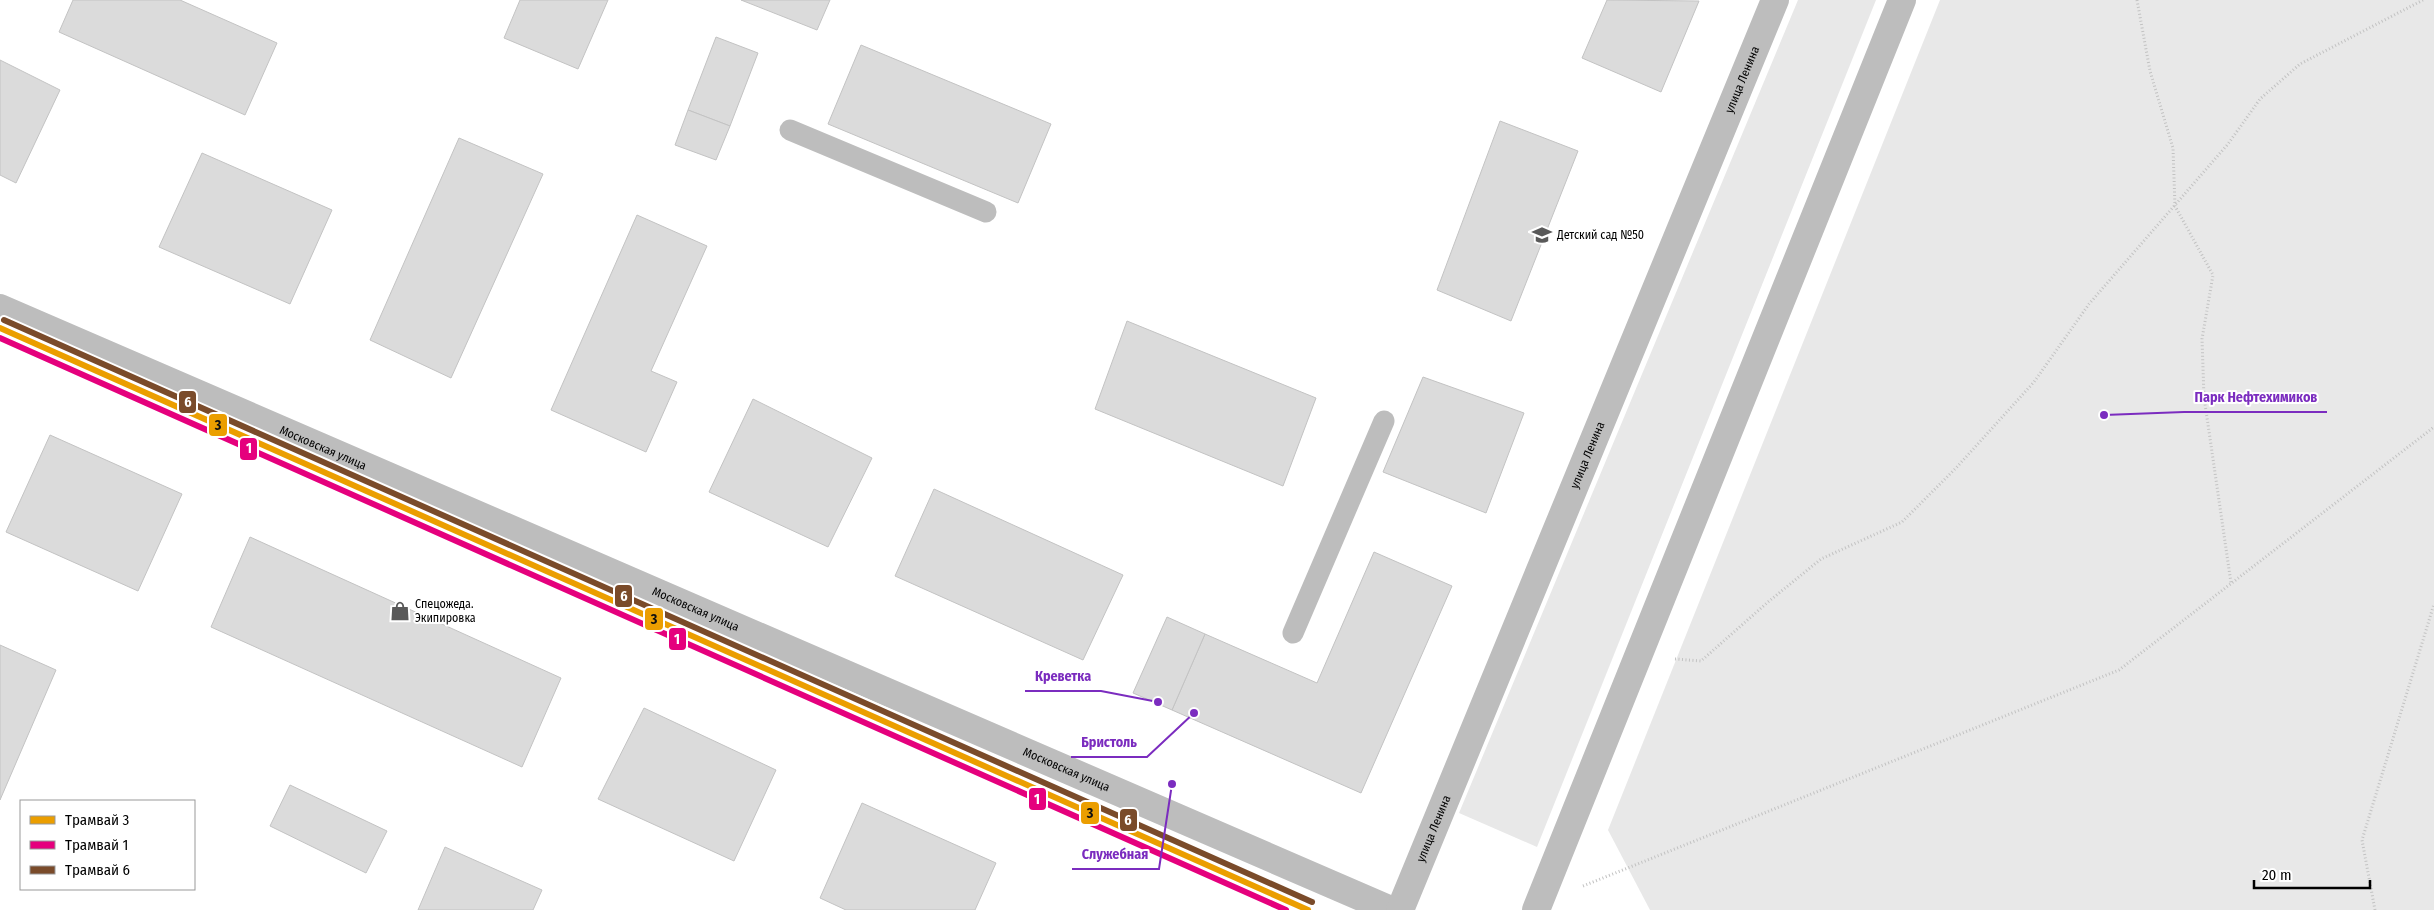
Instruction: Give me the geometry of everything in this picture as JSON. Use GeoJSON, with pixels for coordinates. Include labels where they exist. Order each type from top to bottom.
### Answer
{"type":"FeatureCollection","features":[{"type":"Feature","properties":{"kind":"street","name":"улица Ленина"},"geometry":{"type":"LineString","coordinates":[[1400,910],[1775,0]]}},
{"type":"Feature","properties":{"kind":"street"},"geometry":{"type":"LineString","coordinates":[[1536,910],[1902,0]]}},
{"type":"Feature","properties":{"kind":"street","name":"Московская улица"},"geometry":{"type":"LineString","coordinates":[[0,308],[1391,910]]}},
{"type":"Feature","properties":{"kind":"lane"},"geometry":{"type":"LineString","coordinates":[[790,130],[986,212]]}},
{"type":"Feature","properties":{"kind":"lane"},"geometry":{"type":"LineString","coordinates":[[1293,633],[1384,422]]}},
{"type":"Feature","properties":{"kind":"path"},"geometry":{"type":"LineString","coordinates":[[2137,0],[2150,71],[2173,148],[2175,206],[2212,275],[2202,339],[2204,397],[2231,583]]}},
{"type":"Feature","properties":{"kind":"path"},"geometry":{"type":"LineString","coordinates":[[1667,658],[1701,661],[1821,559],[1902,522],[1956,468],[2034,382],[2089,304],[2228,144],[2260,99],[2300,64],[2423,0]]}},
{"type":"Feature","properties":{"kind":"path"},"geometry":{"type":"LineString","coordinates":[[1576,889],[2119,670],[2434,427]]}},
{"type":"Feature","properties":{"kind":"path"},"geometry":{"type":"LineString","coordinates":[[2375,910],[2362,840],[2434,604]]}},
{"type":"Feature","properties":{"kind":"shaded area"},"geometry":{"type":"Polygon","coordinates":[[[1798,0],[1876,0],[1537,847],[1459,813],[1798,0]]]}},
{"type":"Feature","properties":{"kind":"shaded area"},"geometry":{"type":"Polygon","coordinates":[[[1940,0],[2434,0],[2434,910],[1650,910],[1608,830],[1940,0]]]}},
{"type":"Feature","properties":{"kind":"building"},"geometry":{"type":"Polygon","coordinates":[[[73,0],[180,0],[277,43],[245,115],[59,32],[73,0]]]}},
{"type":"Feature","properties":{"kind":"building"},"geometry":{"type":"Polygon","coordinates":[[[520,0],[608,0],[578,69],[504,38],[520,0]]]}},
{"type":"Feature","properties":{"kind":"building"},"geometry":{"type":"Polygon","coordinates":[[[741,0],[830,0],[817,30],[741,0]]]}},
{"type":"Feature","properties":{"kind":"building"},"geometry":{"type":"Polygon","coordinates":[[[1607,0],[1699,1],[1661,92],[1582,58],[1607,0]]]}},
{"type":"Feature","properties":{"kind":"building"},"geometry":{"type":"Polygon","coordinates":[[[716,37],[758,53],[730,126],[688,110],[716,37]]]}},
{"type":"Feature","properties":{"kind":"building"},"geometry":{"type":"Polygon","coordinates":[[[861,45],[1051,124],[1018,203],[828,124],[861,45]]]}},
{"type":"Feature","properties":{"kind":"building"},"geometry":{"type":"Polygon","coordinates":[[[0,60],[60,90],[16,183],[0,175],[0,60]]]}},
{"type":"Feature","properties":{"kind":"building"},"geometry":{"type":"Polygon","coordinates":[[[688,110],[730,126],[716,160],[675,145],[688,110]]]}},
{"type":"Feature","properties":{"kind":"building"},"geometry":{"type":"Polygon","coordinates":[[[1500,121],[1578,151],[1511,321],[1437,290],[1500,121]]]}},
{"type":"Feature","properties":{"kind":"building"},"geometry":{"type":"Polygon","coordinates":[[[459,138],[543,174],[451,378],[370,340],[459,138]]]}},
{"type":"Feature","properties":{"kind":"building"},"geometry":{"type":"Polygon","coordinates":[[[202,153],[332,210],[290,304],[159,247],[202,153]]]}},
{"type":"Feature","properties":{"kind":"building"},"geometry":{"type":"Polygon","coordinates":[[[637,215],[707,246],[651,371],[677,382],[646,452],[551,410],[637,215]]]}},
{"type":"Feature","properties":{"kind":"building"},"geometry":{"type":"Polygon","coordinates":[[[1127,321],[1316,398],[1283,486],[1095,409],[1127,321]]]}},
{"type":"Feature","properties":{"kind":"building"},"geometry":{"type":"Polygon","coordinates":[[[1423,377],[1524,413],[1486,513],[1383,472],[1423,377]]]}},
{"type":"Feature","properties":{"kind":"building"},"geometry":{"type":"Polygon","coordinates":[[[753,399],[872,458],[828,547],[709,492],[753,399]]]}},
{"type":"Feature","properties":{"kind":"building"},"geometry":{"type":"Polygon","coordinates":[[[50,435],[182,494],[138,591],[6,532],[50,435]]]}},
{"type":"Feature","properties":{"kind":"building"},"geometry":{"type":"Polygon","coordinates":[[[934,489],[1123,575],[1083,660],[895,576],[934,489]]]}},
{"type":"Feature","properties":{"kind":"building"},"geometry":{"type":"Polygon","coordinates":[[[250,537],[561,678],[522,767],[211,627],[250,537]]]}},
{"type":"Feature","properties":{"kind":"building"},"geometry":{"type":"Polygon","coordinates":[[[1374,552],[1452,586],[1361,793],[1172,710],[1205,634],[1317,683],[1374,552]]]}},
{"type":"Feature","properties":{"kind":"building"},"geometry":{"type":"Polygon","coordinates":[[[1167,617],[1205,634],[1172,710],[1133,693],[1167,617]]]}},
{"type":"Feature","properties":{"kind":"building"},"geometry":{"type":"Polygon","coordinates":[[[0,645],[56,670],[0,800],[0,645]]]}},
{"type":"Feature","properties":{"kind":"building"},"geometry":{"type":"Polygon","coordinates":[[[644,708],[776,770],[734,861],[598,799],[644,708]]]}},
{"type":"Feature","properties":{"kind":"building"},"geometry":{"type":"Polygon","coordinates":[[[290,785],[387,831],[366,873],[270,826],[290,785]]]}},
{"type":"Feature","properties":{"kind":"building"},"geometry":{"type":"Polygon","coordinates":[[[862,803],[996,863],[975,910],[846,910],[820,898],[862,803]]]}},
{"type":"Feature","properties":{"kind":"building"},"geometry":{"type":"Polygon","coordinates":[[[445,847],[542,890],[533,910],[418,910],[445,847]]]}},
{"type":"Feature","properties":{"kind":"tram line","name":"6"},"geometry":{"type":"LineString","coordinates":[[4,320],[1312,902]]}},
{"type":"Feature","properties":{"kind":"tram line","name":"3"},"geometry":{"type":"LineString","coordinates":[[0,328],[1308,910]]}},
{"type":"Feature","properties":{"kind":"tram line","name":"1"},"geometry":{"type":"LineString","coordinates":[[0,338],[1286,910]]}},
{"type":"Feature","properties":{"kind":"place","name":"Детский сад №50"},"geometry":{"type":"Point","coordinates":[1542,235]}},
{"type":"Feature","properties":{"kind":"place","name":"Парк Нефтехимиков"},"geometry":{"type":"Point","coordinates":[2104,415]}},
{"type":"Feature","properties":{"kind":"place","name":"Спецожеда. Экипировка"},"geometry":{"type":"Point","coordinates":[400,611]}},
{"type":"Feature","properties":{"kind":"place","name":"Креветка"},"geometry":{"type":"Point","coordinates":[1158,702]}},
{"type":"Feature","properties":{"kind":"place","name":"Бристоль"},"geometry":{"type":"Point","coordinates":[1194,713]}},
{"type":"Feature","properties":{"kind":"place","name":"Служебная"},"geometry":{"type":"Point","coordinates":[1172,784]}}]}
